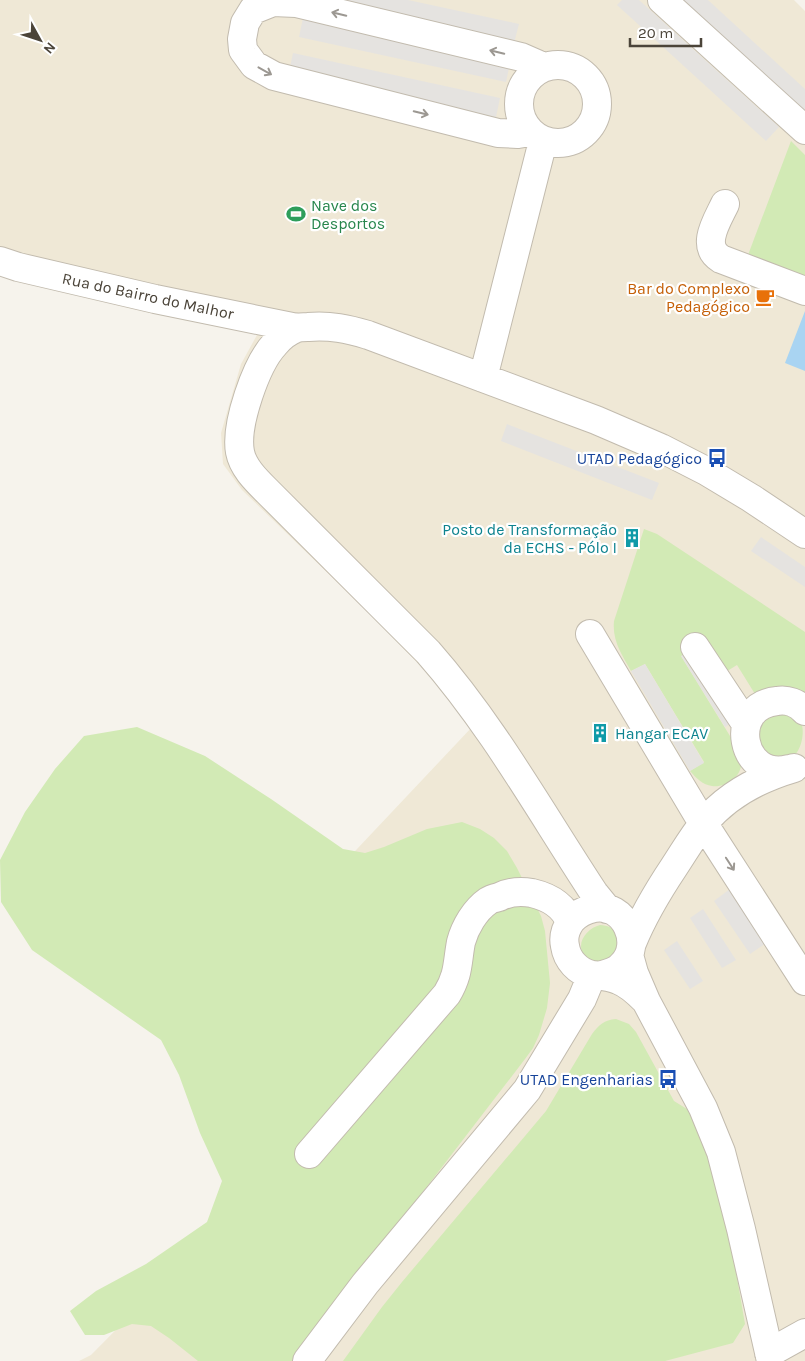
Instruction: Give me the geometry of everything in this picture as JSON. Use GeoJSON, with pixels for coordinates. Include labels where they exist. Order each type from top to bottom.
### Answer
{"type":"FeatureCollection","features":[{"type":"Feature","properties":{"kind":"street"},"geometry":{"type":"LineString","coordinates":[[662,0],[805,130]]}},
{"type":"Feature","properties":{"kind":"street"},"geometry":{"type":"LineString","coordinates":[[537,137],[523,122],[519,110],[519,97],[524,85],[532,75],[542,68],[555,64],[568,66],[580,71],[589,80],[595,91],[597,103],[596,116],[590,128],[580,137],[569,142],[556,144],[537,137],[498,133],[274,76],[254,65],[243,50],[242,39],[245,23],[253,10],[273,2],[296,4],[521,57],[542,68]]}},
{"type":"Feature","properties":{"kind":"street"},"geometry":{"type":"LineString","coordinates":[[483,378],[537,137]]}},
{"type":"Feature","properties":{"kind":"street"},"geometry":{"type":"LineString","coordinates":[[724,204],[711,238],[710,245],[714,254],[721,259],[805,291]]}},
{"type":"Feature","properties":{"kind":"street","name":"Rua do Bairro do Malhor"},"geometry":{"type":"LineString","coordinates":[[0,261],[18,267],[155,299],[297,328],[333,326],[350,330],[596,420],[661,448],[706,471],[805,534]]}},
{"type":"Feature","properties":{"kind":"street"},"geometry":{"type":"LineString","coordinates":[[297,328],[274,345],[260,368],[250,391],[240,420],[238,439],[240,453],[246,467],[268,492],[428,652],[450,678],[497,740],[594,893],[612,911],[626,921],[631,932],[634,973],[646,1001],[703,1108],[721,1152],[741,1228],[770,1357],[805,1333]]}},
{"type":"Feature","properties":{"kind":"street"},"geometry":{"type":"LineString","coordinates":[[590,634],[703,823],[805,981]]}},
{"type":"Feature","properties":{"kind":"street"},"geometry":{"type":"LineString","coordinates":[[695,647],[746,736],[752,758],[760,765],[771,770],[783,771],[799,763]]}},
{"type":"Feature","properties":{"kind":"street"},"geometry":{"type":"LineString","coordinates":[[746,788],[750,777],[746,736],[751,714],[760,706],[770,701],[782,700],[793,702],[805,711]]}},
{"type":"Feature","properties":{"kind":"street"},"geometry":{"type":"LineString","coordinates":[[588,971],[614,972],[623,965],[642,919],[658,890],[703,823],[723,804],[746,788],[799,763]]}},
{"type":"Feature","properties":{"kind":"street"},"geometry":{"type":"LineString","coordinates":[[580,872],[582,902],[566,932],[564,942],[566,953],[588,971],[624,982],[646,1001]]}},
{"type":"Feature","properties":{"kind":"street"},"geometry":{"type":"LineString","coordinates":[[574,918],[586,909],[597,907],[612,911],[638,908],[658,890]]}},
{"type":"Feature","properties":{"kind":"street"},"geometry":{"type":"LineString","coordinates":[[309,1154],[448,994],[456,977],[461,942],[467,927],[476,913],[488,901],[514,892],[528,892],[542,896],[574,918]]}},
{"type":"Feature","properties":{"kind":"street"},"geometry":{"type":"LineString","coordinates":[[307,1361],[365,1284],[527,1090],[584,994],[588,971]]}},
{"type":"Feature","properties":{"kind":"shaded area"},"geometry":{"type":"Polygon","coordinates":[[[0,0],[794,0],[805,11],[805,1361],[79,1361],[91,1355],[203,1242],[341,866],[473,726],[440,686],[365,609],[242,490],[223,464],[221,433],[241,364],[257,335],[278,316],[45,263],[0,248],[0,0]]]}},
{"type":"Feature","properties":{"kind":"shaded area"},"geometry":{"type":"Polygon","coordinates":[[[317,0],[408,0],[519,24],[514,43],[317,0]]]}},
{"type":"Feature","properties":{"kind":"shaded area"},"geometry":{"type":"Polygon","coordinates":[[[622,0],[639,0],[779,127],[766,141],[617,5],[622,0]]]}},
{"type":"Feature","properties":{"kind":"shaded area"},"geometry":{"type":"Polygon","coordinates":[[[680,0],[708,0],[805,89],[805,114],[680,0]]]}},
{"type":"Feature","properties":{"kind":"shaded area"},"geometry":{"type":"Polygon","coordinates":[[[303,18],[510,63],[506,82],[299,37],[303,18]]]}},
{"type":"Feature","properties":{"kind":"shaded area"},"geometry":{"type":"Polygon","coordinates":[[[293,53],[500,98],[496,117],[289,72],[293,53]]]}},
{"type":"Feature","properties":{"kind":"shaded area"},"geometry":{"type":"Polygon","coordinates":[[[507,424],[659,483],[652,500],[501,441],[507,424]]]}},
{"type":"Feature","properties":{"kind":"shaded area"},"geometry":{"type":"Polygon","coordinates":[[[761,537],[805,567],[805,587],[751,551],[761,537]]]}},
{"type":"Feature","properties":{"kind":"shaded area"},"geometry":{"type":"Polygon","coordinates":[[[690,650],[734,721],[725,727],[681,656],[690,650]]]}},
{"type":"Feature","properties":{"kind":"shaded area"},"geometry":{"type":"Polygon","coordinates":[[[645,664],[704,763],[690,771],[631,671],[645,664]]]}},
{"type":"Feature","properties":{"kind":"shaded area"},"geometry":{"type":"Polygon","coordinates":[[[730,889],[766,943],[750,954],[714,901],[730,889]]]}},
{"type":"Feature","properties":{"kind":"shaded area"},"geometry":{"type":"Polygon","coordinates":[[[703,909],[736,960],[722,968],[690,918],[703,909]]]}},
{"type":"Feature","properties":{"kind":"shaded area"},"geometry":{"type":"Polygon","coordinates":[[[677,941],[703,981],[690,989],[664,950],[677,941]]]}},
{"type":"Feature","properties":{"kind":"green space"},"geometry":{"type":"Polygon","coordinates":[[[791,141],[805,155],[805,286],[745,263],[791,141]]]}},
{"type":"Feature","properties":{"kind":"green space"},"geometry":{"type":"Polygon","coordinates":[[[644,529],[657,534],[805,632],[805,693],[787,687],[755,694],[737,665],[724,673],[681,656],[730,736],[741,761],[739,772],[736,776],[723,785],[712,786],[706,784],[697,779],[690,771],[704,762],[645,664],[631,671],[616,641],[614,621],[644,529]]]}},
{"type":"Feature","properties":{"kind":"green space"},"geometry":{"type":"Polygon","coordinates":[[[783,711],[802,725],[803,736],[797,753],[789,759],[783,760],[761,752],[756,729],[760,721],[783,711]]]}},
{"type":"Feature","properties":{"kind":"green space"},"geometry":{"type":"Polygon","coordinates":[[[137,727],[205,756],[343,849],[365,853],[427,829],[462,822],[480,829],[494,838],[507,851],[541,916],[545,931],[550,983],[547,1008],[533,1048],[293,1361],[198,1361],[151,1326],[132,1324],[104,1335],[85,1335],[70,1311],[96,1291],[146,1264],[207,1222],[222,1181],[200,1133],[179,1075],[161,1040],[32,950],[1,902],[0,860],[25,812],[55,769],[84,736],[137,727]]]}},
{"type":"Feature","properties":{"kind":"green space"},"geometry":{"type":"Polygon","coordinates":[[[600,925],[613,929],[623,946],[601,967],[584,956],[581,946],[587,932],[600,925]]]}},
{"type":"Feature","properties":{"kind":"green space"},"geometry":{"type":"Polygon","coordinates":[[[616,1019],[629,1024],[636,1032],[674,1101],[695,1114],[719,1173],[745,1324],[733,1343],[665,1361],[343,1361],[402,1282],[546,1111],[592,1034],[602,1024],[616,1019]]]}},
{"type":"Feature","properties":{"kind":"water"},"geometry":{"type":"Polygon","coordinates":[[[805,311],[805,371],[785,363],[805,311]]]}},
{"type":"Feature","properties":{"kind":"place","name":"Nave dos Desportos"},"geometry":{"type":"Point","coordinates":[296,214]}},
{"type":"Feature","properties":{"kind":"place","name":"Bar do Complexo Pedagógico"},"geometry":{"type":"Point","coordinates":[765,297]}},
{"type":"Feature","properties":{"kind":"place","name":"UTAD Pedagógico"},"geometry":{"type":"Point","coordinates":[717,458]}},
{"type":"Feature","properties":{"kind":"place","name":"Posto de Transformação da ECHS - Pólo I"},"geometry":{"type":"Point","coordinates":[632,538]}},
{"type":"Feature","properties":{"kind":"place","name":"Hangar ECAV"},"geometry":{"type":"Point","coordinates":[600,733]}},
{"type":"Feature","properties":{"kind":"place","name":"UTAD Engenharias"},"geometry":{"type":"Point","coordinates":[668,1079]}}]}
